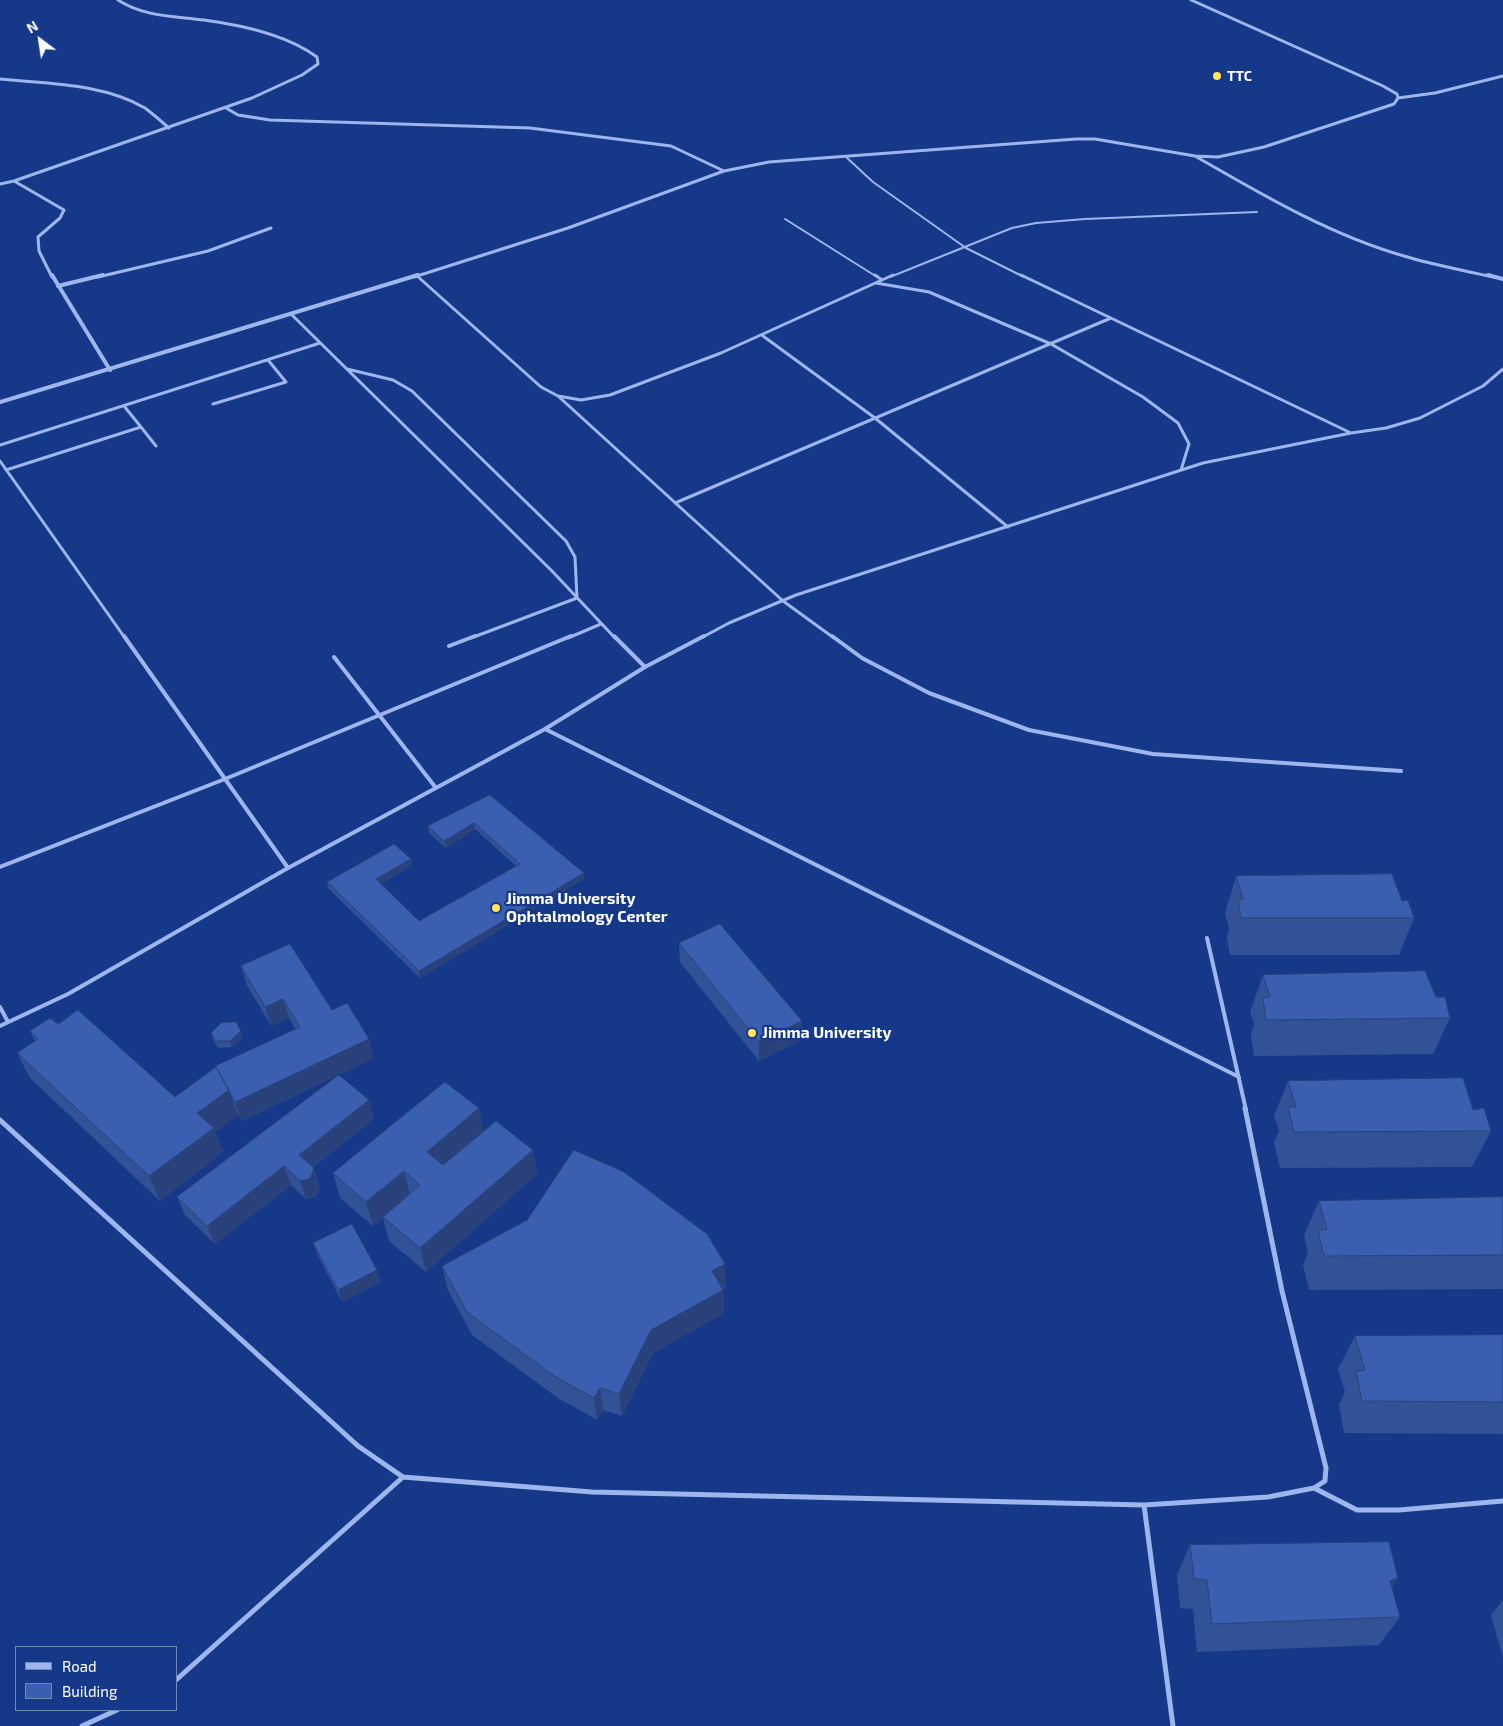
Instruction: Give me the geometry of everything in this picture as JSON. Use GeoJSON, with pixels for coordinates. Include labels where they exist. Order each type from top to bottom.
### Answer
{"type":"FeatureCollection","features":[{"type":"Feature","properties":{"kind":"street"},"geometry":{"type":"LineString","coordinates":[[0,184],[14,181],[226,108],[302,75],[318,64],[317,57],[310,50],[250,30],[205,20],[138,10],[124,5],[118,0]]}},
{"type":"Feature","properties":{"kind":"street"},"geometry":{"type":"LineString","coordinates":[[1191,0],[1384,86],[1397,94],[1398,98]]}},
{"type":"Feature","properties":{"kind":"street"},"geometry":{"type":"LineString","coordinates":[[0,402],[292,316],[568,228],[724,171],[769,162],[1095,139],[1195,156],[1218,157],[1264,147],[1394,104],[1398,98],[1436,92],[1503,76]]}},
{"type":"Feature","properties":{"kind":"street"},"geometry":{"type":"LineString","coordinates":[[0,78],[80,89],[117,97],[143,108],[169,128]]}},
{"type":"Feature","properties":{"kind":"street"},"geometry":{"type":"LineString","coordinates":[[226,108],[238,115],[270,120],[494,126],[530,128],[637,140],[671,146],[724,171]]}},
{"type":"Feature","properties":{"kind":"street"},"geometry":{"type":"LineString","coordinates":[[1195,156],[1302,216],[1356,238],[1403,255],[1503,279]]}},
{"type":"Feature","properties":{"kind":"street"},"geometry":{"type":"LineString","coordinates":[[14,181],[64,210],[63,215],[43,230],[38,237],[39,252],[110,370]]}},
{"type":"Feature","properties":{"kind":"street"},"geometry":{"type":"LineString","coordinates":[[58,286],[208,251],[271,228]]}},
{"type":"Feature","properties":{"kind":"lane"},"geometry":{"type":"LineString","coordinates":[[845,156],[873,182],[966,248],[1351,433]]}},
{"type":"Feature","properties":{"kind":"lane"},"geometry":{"type":"LineString","coordinates":[[416,275],[541,388],[558,396],[581,400],[610,395],[763,336],[875,283],[1012,228],[1036,223],[1138,216],[1256,212]]}},
{"type":"Feature","properties":{"kind":"lane"},"geometry":{"type":"LineString","coordinates":[[785,219],[882,280]]}},
{"type":"Feature","properties":{"kind":"lane"},"geometry":{"type":"LineString","coordinates":[[875,283],[904,286],[929,292],[1051,344],[1143,397],[1178,423],[1189,444],[1181,470]]}},
{"type":"Feature","properties":{"kind":"lane"},"geometry":{"type":"LineString","coordinates":[[292,316],[552,571],[601,624],[645,667]]}},
{"type":"Feature","properties":{"kind":"lane"},"geometry":{"type":"LineString","coordinates":[[675,504],[1111,318]]}},
{"type":"Feature","properties":{"kind":"lane"},"geometry":{"type":"LineString","coordinates":[[763,336],[874,418],[1008,527]]}},
{"type":"Feature","properties":{"kind":"lane"},"geometry":{"type":"LineString","coordinates":[[0,445],[320,343]]}},
{"type":"Feature","properties":{"kind":"lane"},"geometry":{"type":"LineString","coordinates":[[213,404],[286,382],[268,360]]}},
{"type":"Feature","properties":{"kind":"lane"},"geometry":{"type":"LineString","coordinates":[[346,369],[393,380],[412,391],[566,541],[575,557],[577,598]]}},
{"type":"Feature","properties":{"kind":"lane"},"geometry":{"type":"LineString","coordinates":[[0,1026],[68,994],[288,868],[544,729],[645,667],[729,624],[783,601],[1203,463],[1351,433],[1386,428],[1420,418],[1483,386],[1503,369]]}},
{"type":"Feature","properties":{"kind":"lane"},"geometry":{"type":"LineString","coordinates":[[558,396],[783,601],[862,658],[929,693],[1029,730],[1153,754],[1401,771]]}},
{"type":"Feature","properties":{"kind":"lane"},"geometry":{"type":"LineString","coordinates":[[124,406],[156,446]]}},
{"type":"Feature","properties":{"kind":"lane"},"geometry":{"type":"LineString","coordinates":[[6,470],[141,427]]}},
{"type":"Feature","properties":{"kind":"lane"},"geometry":{"type":"LineString","coordinates":[[0,461],[288,868]]}},
{"type":"Feature","properties":{"kind":"lane"},"geometry":{"type":"LineString","coordinates":[[449,646],[577,598]]}},
{"type":"Feature","properties":{"kind":"lane"},"geometry":{"type":"LineString","coordinates":[[0,867],[225,779],[601,624]]}},
{"type":"Feature","properties":{"kind":"lane"},"geometry":{"type":"LineString","coordinates":[[334,657],[436,788]]}},
{"type":"Feature","properties":{"kind":"lane"},"geometry":{"type":"LineString","coordinates":[[544,729],[1239,1077]]}},
{"type":"Feature","properties":{"kind":"lane"},"geometry":{"type":"LineString","coordinates":[[0,1120],[358,1446],[403,1477],[592,1492],[1144,1505],[1268,1497],[1314,1488],[1325,1481],[1326,1468],[1282,1291],[1239,1077],[1208,938]]}},
{"type":"Feature","properties":{"kind":"lane"},"geometry":{"type":"LineString","coordinates":[[0,1007],[8,1022]]}},
{"type":"Feature","properties":{"kind":"lane"},"geometry":{"type":"LineString","coordinates":[[178,1678],[403,1477]]}},
{"type":"Feature","properties":{"kind":"lane"},"geometry":{"type":"LineString","coordinates":[[1314,1488],[1357,1510],[1398,1510],[1503,1501]]}},
{"type":"Feature","properties":{"kind":"lane"},"geometry":{"type":"LineString","coordinates":[[1144,1505],[1173,1726]]}},
{"type":"Feature","properties":{"kind":"lane"},"geometry":{"type":"LineString","coordinates":[[82,1726],[115,1711]]}},
{"type":"Feature","properties":{"kind":"building","name":"Jimma University Ophtalmology Center"},"geometry":{"type":"Polygon","coordinates":[[[490,795],[584,873],[419,971],[327,882],[394,844],[411,859],[376,879],[419,921],[520,864],[474,823],[444,841],[428,826],[490,795]]]}},
{"type":"Feature","properties":{"kind":"building"},"geometry":{"type":"Polygon","coordinates":[[[1392,874],[1402,901],[1408,900],[1414,918],[1241,918],[1238,901],[1243,899],[1236,876],[1392,874]]]}},
{"type":"Feature","properties":{"kind":"building"},"geometry":{"type":"Polygon","coordinates":[[[720,924],[802,1021],[759,1042],[679,943],[720,924]]]}},
{"type":"Feature","properties":{"kind":"building"},"geometry":{"type":"Polygon","coordinates":[[[290,944],[332,1010],[347,1003],[369,1039],[235,1102],[215,1066],[300,1027],[283,999],[265,1007],[241,966],[290,944]]]}},
{"type":"Feature","properties":{"kind":"building"},"geometry":{"type":"Polygon","coordinates":[[[1425,971],[1436,997],[1445,997],[1450,1018],[1266,1020],[1263,998],[1270,997],[1263,975],[1425,971]]]}},
{"type":"Feature","properties":{"kind":"building"},"geometry":{"type":"Polygon","coordinates":[[[78,1010],[175,1097],[216,1067],[229,1090],[197,1113],[214,1128],[149,1176],[17,1053],[38,1039],[30,1031],[50,1018],[58,1024],[78,1010]]]}},
{"type":"Feature","properties":{"kind":"building"},"geometry":{"type":"Polygon","coordinates":[[[236,1022],[241,1031],[230,1041],[216,1041],[211,1033],[221,1023],[236,1022]]]}},
{"type":"Feature","properties":{"kind":"building"},"geometry":{"type":"Polygon","coordinates":[[[339,1075],[369,1100],[299,1155],[314,1168],[310,1179],[300,1181],[284,1166],[207,1226],[177,1197],[339,1075]]]}},
{"type":"Feature","properties":{"kind":"building"},"geometry":{"type":"Polygon","coordinates":[[[1463,1078],[1473,1110],[1484,1108],[1491,1131],[1294,1132],[1288,1107],[1296,1107],[1288,1081],[1463,1078]]]}},
{"type":"Feature","properties":{"kind":"building"},"geometry":{"type":"Polygon","coordinates":[[[445,1082],[479,1108],[427,1152],[443,1165],[496,1121],[533,1150],[420,1248],[383,1217],[420,1185],[404,1171],[366,1202],[333,1173],[445,1082]]]}},
{"type":"Feature","properties":{"kind":"building"},"geometry":{"type":"Polygon","coordinates":[[[574,1150],[624,1172],[707,1234],[725,1264],[712,1271],[723,1290],[651,1330],[619,1394],[600,1388],[594,1398],[554,1376],[467,1312],[442,1266],[527,1220],[574,1150]]]}},
{"type":"Feature","properties":{"kind":"building"},"geometry":{"type":"Polygon","coordinates":[[[1503,1197],[1503,1255],[1324,1256],[1318,1231],[1327,1229],[1319,1201],[1503,1197]]]}},
{"type":"Feature","properties":{"kind":"building"},"geometry":{"type":"Polygon","coordinates":[[[352,1224],[377,1270],[338,1290],[313,1243],[352,1224]]]}},
{"type":"Feature","properties":{"kind":"building"},"geometry":{"type":"Polygon","coordinates":[[[1503,1335],[1503,1402],[1362,1401],[1356,1371],[1365,1370],[1355,1336],[1503,1335]]]}},
{"type":"Feature","properties":{"kind":"building"},"geometry":{"type":"Polygon","coordinates":[[[1389,1542],[1398,1578],[1390,1581],[1400,1617],[1212,1624],[1207,1580],[1194,1579],[1190,1545],[1389,1542]]]}},
{"type":"Feature","properties":{"kind":"place","name":"TTC"},"geometry":{"type":"Point","coordinates":[1217,76]}},
{"type":"Feature","properties":{"kind":"place","name":"Jimma University Ophtalmology Center"},"geometry":{"type":"Point","coordinates":[496,908]}},
{"type":"Feature","properties":{"kind":"place","name":"Jimma University"},"geometry":{"type":"Point","coordinates":[752,1033]}}]}
